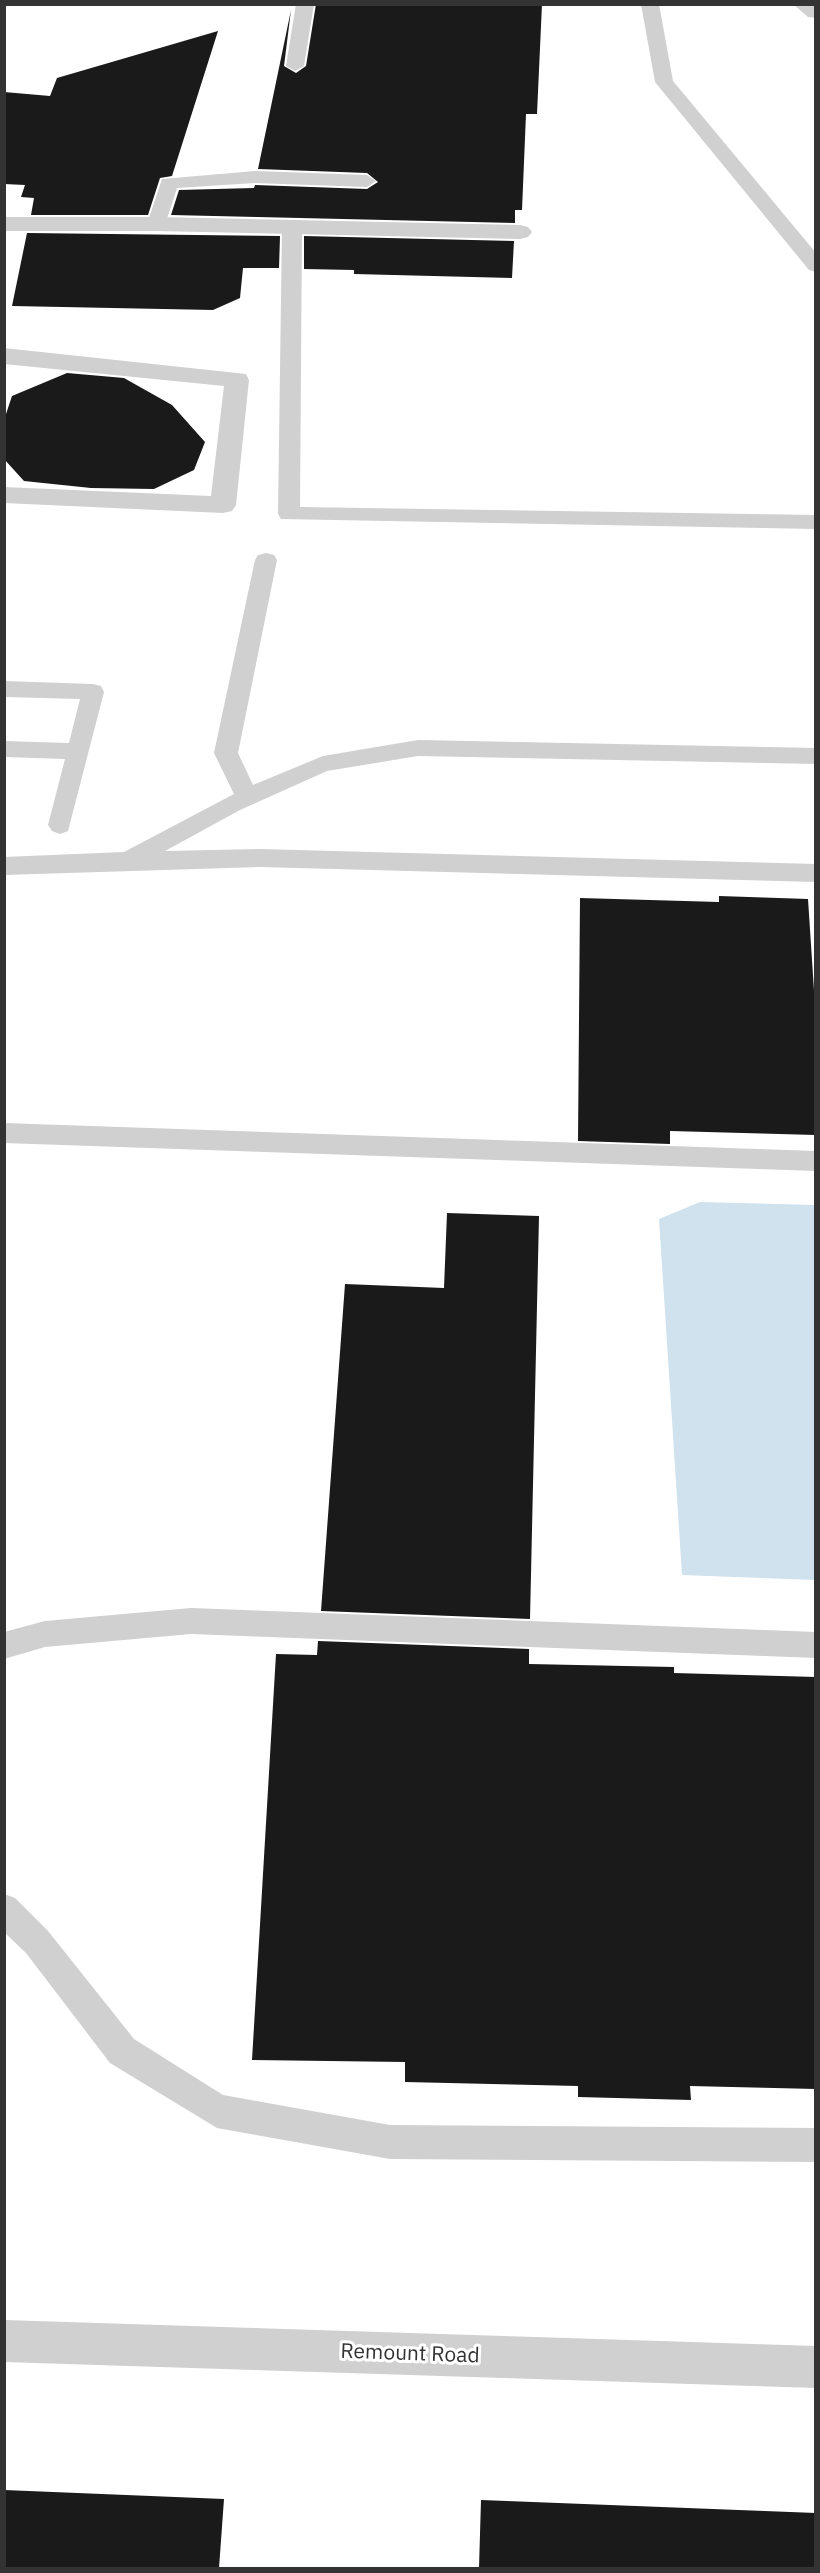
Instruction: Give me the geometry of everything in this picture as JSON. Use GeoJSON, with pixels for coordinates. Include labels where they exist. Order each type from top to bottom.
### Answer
{"type":"FeatureCollection","features":[{"type":"Feature","properties":{"kind":"street"},"geometry":{"type":"LineString","coordinates":[[804,4],[816,12]]}},
{"type":"Feature","properties":{"kind":"street"},"geometry":{"type":"LineString","coordinates":[[4,224],[157,224],[520,232]]}},
{"type":"Feature","properties":{"kind":"street"},"geometry":{"type":"LineString","coordinates":[[4,356],[237,380],[223,505],[4,495]]}},
{"type":"Feature","properties":{"kind":"street","name":"Remount Road"},"geometry":{"type":"LineString","coordinates":[[4,2342],[816,2367]]}},
{"type":"Feature","properties":{"kind":"lane"},"geometry":{"type":"LineString","coordinates":[[295,66],[305,4]]}},
{"type":"Feature","properties":{"kind":"lane"},"geometry":{"type":"LineString","coordinates":[[650,4],[664,82],[816,266]]}},
{"type":"Feature","properties":{"kind":"lane"},"geometry":{"type":"LineString","coordinates":[[157,224],[169,183],[255,177],[367,181]]}},
{"type":"Feature","properties":{"kind":"lane"},"geometry":{"type":"LineString","coordinates":[[292,227],[289,514],[816,522]]}},
{"type":"Feature","properties":{"kind":"lane"},"geometry":{"type":"LineString","coordinates":[[247,797],[226,753],[267,560]]}},
{"type":"Feature","properties":{"kind":"lane"},"geometry":{"type":"LineString","coordinates":[[4,689],[93,692],[60,825]]}},
{"type":"Feature","properties":{"kind":"lane"},"geometry":{"type":"LineString","coordinates":[[128,861],[247,797],[322,764],[418,748],[816,756]]}},
{"type":"Feature","properties":{"kind":"lane"},"geometry":{"type":"LineString","coordinates":[[4,749],[78,751]]}},
{"type":"Feature","properties":{"kind":"lane"},"geometry":{"type":"LineString","coordinates":[[4,866],[260,858],[816,873]]}},
{"type":"Feature","properties":{"kind":"lane"},"geometry":{"type":"LineString","coordinates":[[4,1133],[816,1161]]}},
{"type":"Feature","properties":{"kind":"lane"},"geometry":{"type":"LineString","coordinates":[[4,1646],[45,1634],[191,1621],[816,1645]]}},
{"type":"Feature","properties":{"kind":"lane"},"geometry":{"type":"LineString","coordinates":[[4,1909],[37,1942],[122,2051],[217,2111],[390,2142],[816,2145]]}},
{"type":"Feature","properties":{"kind":"water"},"geometry":{"type":"Polygon","coordinates":[[[700,1202],[815,1205],[815,1580],[682,1575],[659,1219],[700,1202]]]}},
{"type":"Feature","properties":{"kind":"building"},"geometry":{"type":"Polygon","coordinates":[[[316,4],[542,4],[537,114],[526,114],[522,210],[515,210],[515,223],[171,215],[179,190],[254,188],[255,185],[367,189],[378,182],[367,173],[258,169],[291,10],[284,66],[296,73],[306,66],[316,4]]]}},
{"type":"Feature","properties":{"kind":"building"},"geometry":{"type":"Polygon","coordinates":[[[218,31],[172,176],[160,178],[148,215],[31,215],[34,198],[21,197],[25,185],[4,184],[4,92],[50,96],[57,78],[218,31]]]}},
{"type":"Feature","properties":{"kind":"building"},"geometry":{"type":"Polygon","coordinates":[[[27,233],[280,236],[279,268],[243,268],[240,298],[213,310],[12,306],[27,233]]]}},
{"type":"Feature","properties":{"kind":"building"},"geometry":{"type":"Polygon","coordinates":[[[304,236],[514,241],[512,278],[354,274],[354,270],[304,269],[304,236]]]}},
{"type":"Feature","properties":{"kind":"building"},"geometry":{"type":"Polygon","coordinates":[[[67,373],[124,378],[172,405],[205,442],[194,470],[154,489],[91,488],[24,481],[4,459],[4,420],[12,396],[67,373]]]}},
{"type":"Feature","properties":{"kind":"building"},"geometry":{"type":"Polygon","coordinates":[[[719,896],[808,899],[816,1021],[816,1135],[670,1131],[670,1144],[578,1141],[580,898],[719,902],[719,896]]]}},
{"type":"Feature","properties":{"kind":"building"},"geometry":{"type":"Polygon","coordinates":[[[447,1213],[539,1216],[530,1619],[321,1611],[345,1284],[444,1288],[447,1213]]]}},
{"type":"Feature","properties":{"kind":"building"},"geometry":{"type":"Polygon","coordinates":[[[318,1641],[529,1649],[529,1664],[674,1667],[674,1673],[816,1677],[816,2089],[690,2086],[691,2100],[578,2097],[578,2086],[405,2082],[405,2062],[252,2060],[276,1654],[317,1655],[318,1641]]]}},
{"type":"Feature","properties":{"kind":"building"},"geometry":{"type":"Polygon","coordinates":[[[4,2490],[224,2499],[219,2568],[4,2568],[4,2490]]]}},
{"type":"Feature","properties":{"kind":"building"},"geometry":{"type":"Polygon","coordinates":[[[481,2500],[816,2513],[816,2568],[479,2568],[481,2500]]]}}]}
